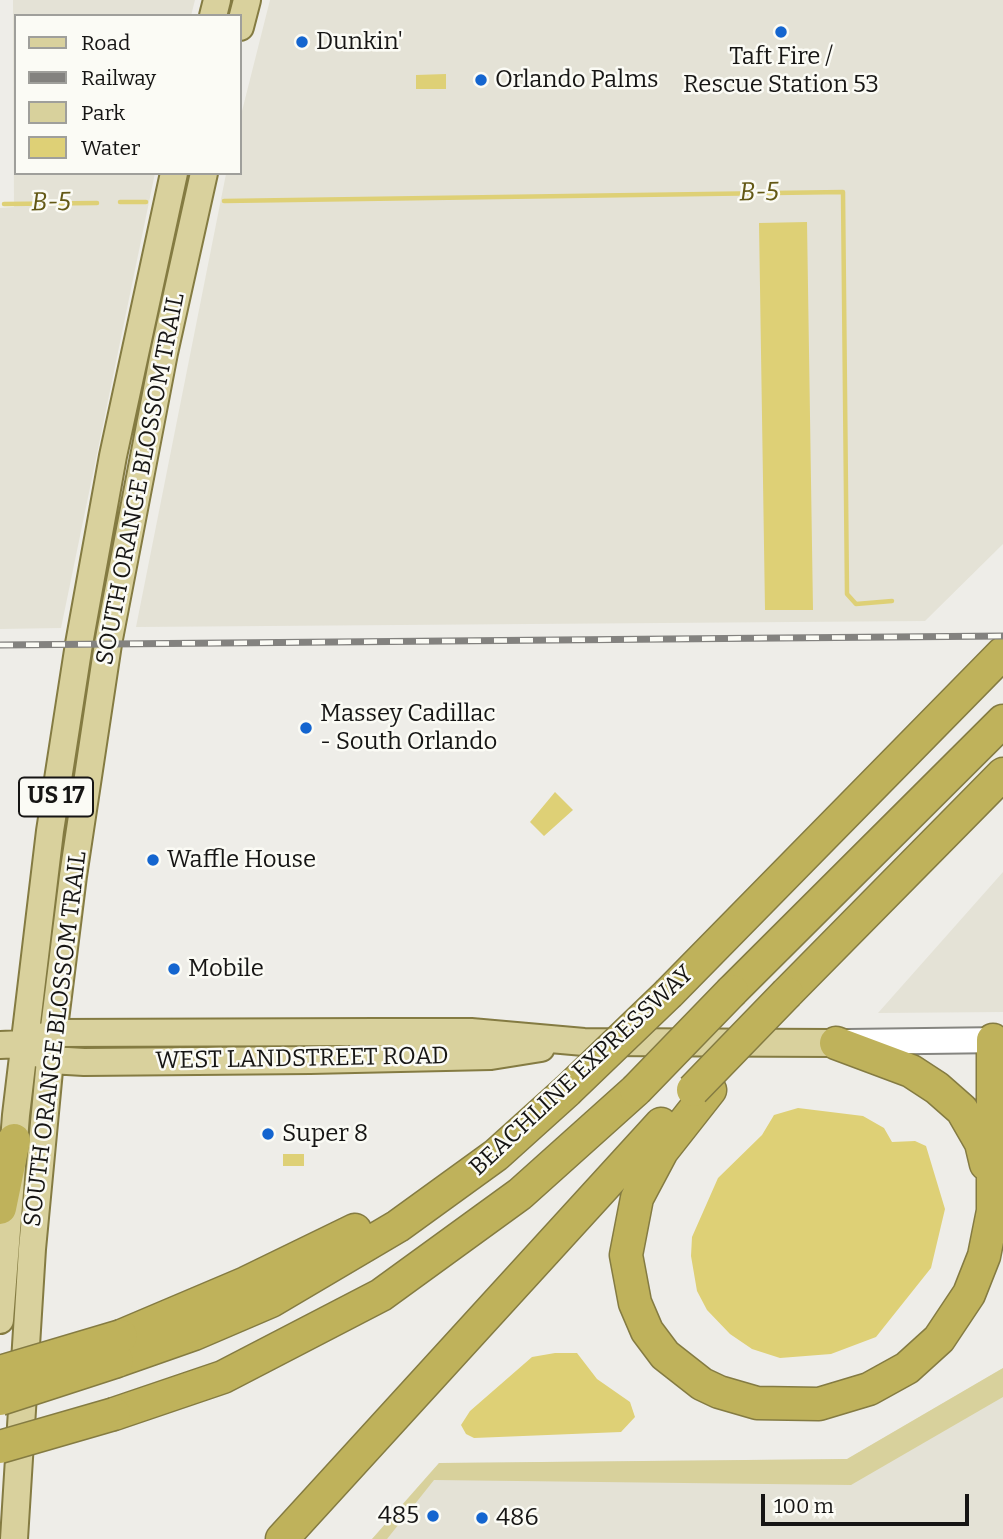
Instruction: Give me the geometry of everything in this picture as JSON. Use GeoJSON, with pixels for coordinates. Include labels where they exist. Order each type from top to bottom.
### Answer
{"type":"FeatureCollection","features":[{"type":"Feature","properties":{"kind":"highway","name":"BEACHLINE EXPRESSWAY"},"geometry":{"type":"LineString","coordinates":[[0,1399],[119,1349],[194,1334],[271,1301],[398,1226],[496,1155],[669,993],[996,660]]}},
{"type":"Feature","properties":{"kind":"highway","name":"BEACHLINE EXPRESSWAY"},"geometry":{"type":"LineString","coordinates":[[0,1447],[114,1414],[223,1377],[381,1295],[520,1194],[636,1090],[1003,721]]}},
{"type":"Feature","properties":{"kind":"highway"},"geometry":{"type":"LineString","coordinates":[[282,1539],[701,1090],[787,993],[1003,774]]}},
{"type":"Feature","properties":{"kind":"highway"},"geometry":{"type":"LineString","coordinates":[[701,1090],[645,1179],[631,1216],[626,1255],[632,1294],[647,1331],[679,1368],[719,1392],[766,1404],[819,1404],[869,1389],[907,1368],[939,1339],[964,1304],[981,1267],[993,1211],[998,1041]]}},
{"type":"Feature","properties":{"kind":"highway"},"geometry":{"type":"LineString","coordinates":[[835,1042],[911,1071],[937,1088],[962,1110],[981,1143],[989,1176],[993,1211]]}},
{"type":"Feature","properties":{"kind":"highway"},"geometry":{"type":"LineString","coordinates":[[0,1208],[14,1140]]}},
{"type":"Feature","properties":{"kind":"highway"},"geometry":{"type":"LineString","coordinates":[[0,1372],[119,1349]]}},
{"type":"Feature","properties":{"kind":"main road"},"geometry":{"type":"LineString","coordinates":[[242,19],[247,0]]}},
{"type":"Feature","properties":{"kind":"main road","name":"SOUTH ORANGE BLOSSOM TRAIL"},"geometry":{"type":"LineString","coordinates":[[0,1320],[14,1140],[12,1044],[113,456],[174,175]]}},
{"type":"Feature","properties":{"kind":"main road","name":"SOUTH ORANGE BLOSSOM TRAIL"},"geometry":{"type":"LineString","coordinates":[[14,1539],[30,1275],[50,1060],[104,666],[131,522],[204,175]]}},
{"type":"Feature","properties":{"kind":"main road"},"geometry":{"type":"LineString","coordinates":[[113,456],[119,511],[131,522]]}},
{"type":"Feature","properties":{"kind":"main road","name":"WEST LANDSTREET ROAD"},"geometry":{"type":"LineString","coordinates":[[12,1044],[53,1033],[471,1032],[584,1042],[998,1041]]}},
{"type":"Feature","properties":{"kind":"main road","name":"WEST LANDSTREET ROAD"},"geometry":{"type":"LineString","coordinates":[[50,1060],[491,1056],[584,1042]]}},
{"type":"Feature","properties":{"kind":"main road"},"geometry":{"type":"LineString","coordinates":[[12,1044],[50,1060]]}},
{"type":"Feature","properties":{"kind":"shaded area"},"geometry":{"type":"Polygon","coordinates":[[[13,0],[195,0],[192,14],[14,14],[14,175],[155,175],[61,628],[0,629],[0,208],[14,207],[13,0]]]}},
{"type":"Feature","properties":{"kind":"shaded area"},"geometry":{"type":"Polygon","coordinates":[[[270,0],[1003,0],[1003,544],[925,621],[136,627],[226,175],[242,175],[242,111],[270,0]]]}},
{"type":"Feature","properties":{"kind":"shaded area"},"geometry":{"type":"Polygon","coordinates":[[[1003,872],[1003,1012],[878,1013],[1003,872]]]}},
{"type":"Feature","properties":{"kind":"shaded area"},"geometry":{"type":"Polygon","coordinates":[[[1003,1368],[1003,1539],[372,1539],[439,1463],[847,1459],[1003,1368]]]}},
{"type":"Feature","properties":{"kind":"green space"},"geometry":{"type":"Polygon","coordinates":[[[1003,1368],[1003,1397],[851,1485],[434,1480],[387,1539],[372,1539],[439,1463],[847,1459],[1003,1368]]]}},
{"type":"Feature","properties":{"kind":"water"},"geometry":{"type":"Polygon","coordinates":[[[446,74],[446,89],[416,89],[416,75],[446,74]]]}},
{"type":"Feature","properties":{"kind":"water"},"geometry":{"type":"Polygon","coordinates":[[[807,222],[813,610],[765,610],[759,223],[807,222]]]}},
{"type":"Feature","properties":{"kind":"water"},"geometry":{"type":"Polygon","coordinates":[[[555,792],[573,810],[544,836],[530,822],[555,792]]]}},
{"type":"Feature","properties":{"kind":"water"},"geometry":{"type":"Polygon","coordinates":[[[798,1108],[863,1116],[884,1128],[892,1142],[915,1141],[926,1146],[945,1209],[931,1268],[876,1337],[831,1354],[780,1358],[752,1349],[730,1334],[707,1310],[697,1291],[691,1256],[692,1237],[718,1178],[762,1135],[774,1115],[798,1108]]]}},
{"type":"Feature","properties":{"kind":"water"},"geometry":{"type":"Polygon","coordinates":[[[283,1154],[304,1154],[304,1166],[283,1166],[283,1154]]]}},
{"type":"Feature","properties":{"kind":"water"},"geometry":{"type":"Polygon","coordinates":[[[577,1353],[597,1379],[630,1402],[635,1417],[621,1432],[474,1438],[466,1434],[461,1425],[470,1411],[532,1357],[577,1353]]]}},
{"type":"Feature","properties":{"kind":"waterway","name":"B-5"},"geometry":{"type":"LineString","coordinates":[[224,201],[843,192],[847,594],[856,604],[892,601]]}},
{"type":"Feature","properties":{"kind":"waterway","name":"B-5"},"geometry":{"type":"LineString","coordinates":[[120,202],[146,202]]}},
{"type":"Feature","properties":{"kind":"waterway","name":"B-5"},"geometry":{"type":"LineString","coordinates":[[4,204],[97,203]]}},
{"type":"Feature","properties":{"kind":"railway"},"geometry":{"type":"LineString","coordinates":[[0,645],[1003,636]]}},
{"type":"Feature","properties":{"kind":"place","name":"Taft Fire / Rescue Station 53"},"geometry":{"type":"Point","coordinates":[781,32]}},
{"type":"Feature","properties":{"kind":"place","name":"Dunkin'"},"geometry":{"type":"Point","coordinates":[302,42]}},
{"type":"Feature","properties":{"kind":"place","name":"Orlando Palms"},"geometry":{"type":"Point","coordinates":[481,80]}},
{"type":"Feature","properties":{"kind":"place","name":"Massey Cadillac - South Orlando"},"geometry":{"type":"Point","coordinates":[306,728]}},
{"type":"Feature","properties":{"kind":"place","name":"Waffle House"},"geometry":{"type":"Point","coordinates":[153,860]}},
{"type":"Feature","properties":{"kind":"place","name":"Mobile"},"geometry":{"type":"Point","coordinates":[174,969]}},
{"type":"Feature","properties":{"kind":"place","name":"Super 8"},"geometry":{"type":"Point","coordinates":[268,1134]}},
{"type":"Feature","properties":{"kind":"place","name":"485"},"geometry":{"type":"Point","coordinates":[433,1516]}},
{"type":"Feature","properties":{"kind":"place","name":"486"},"geometry":{"type":"Point","coordinates":[482,1518]}}]}
